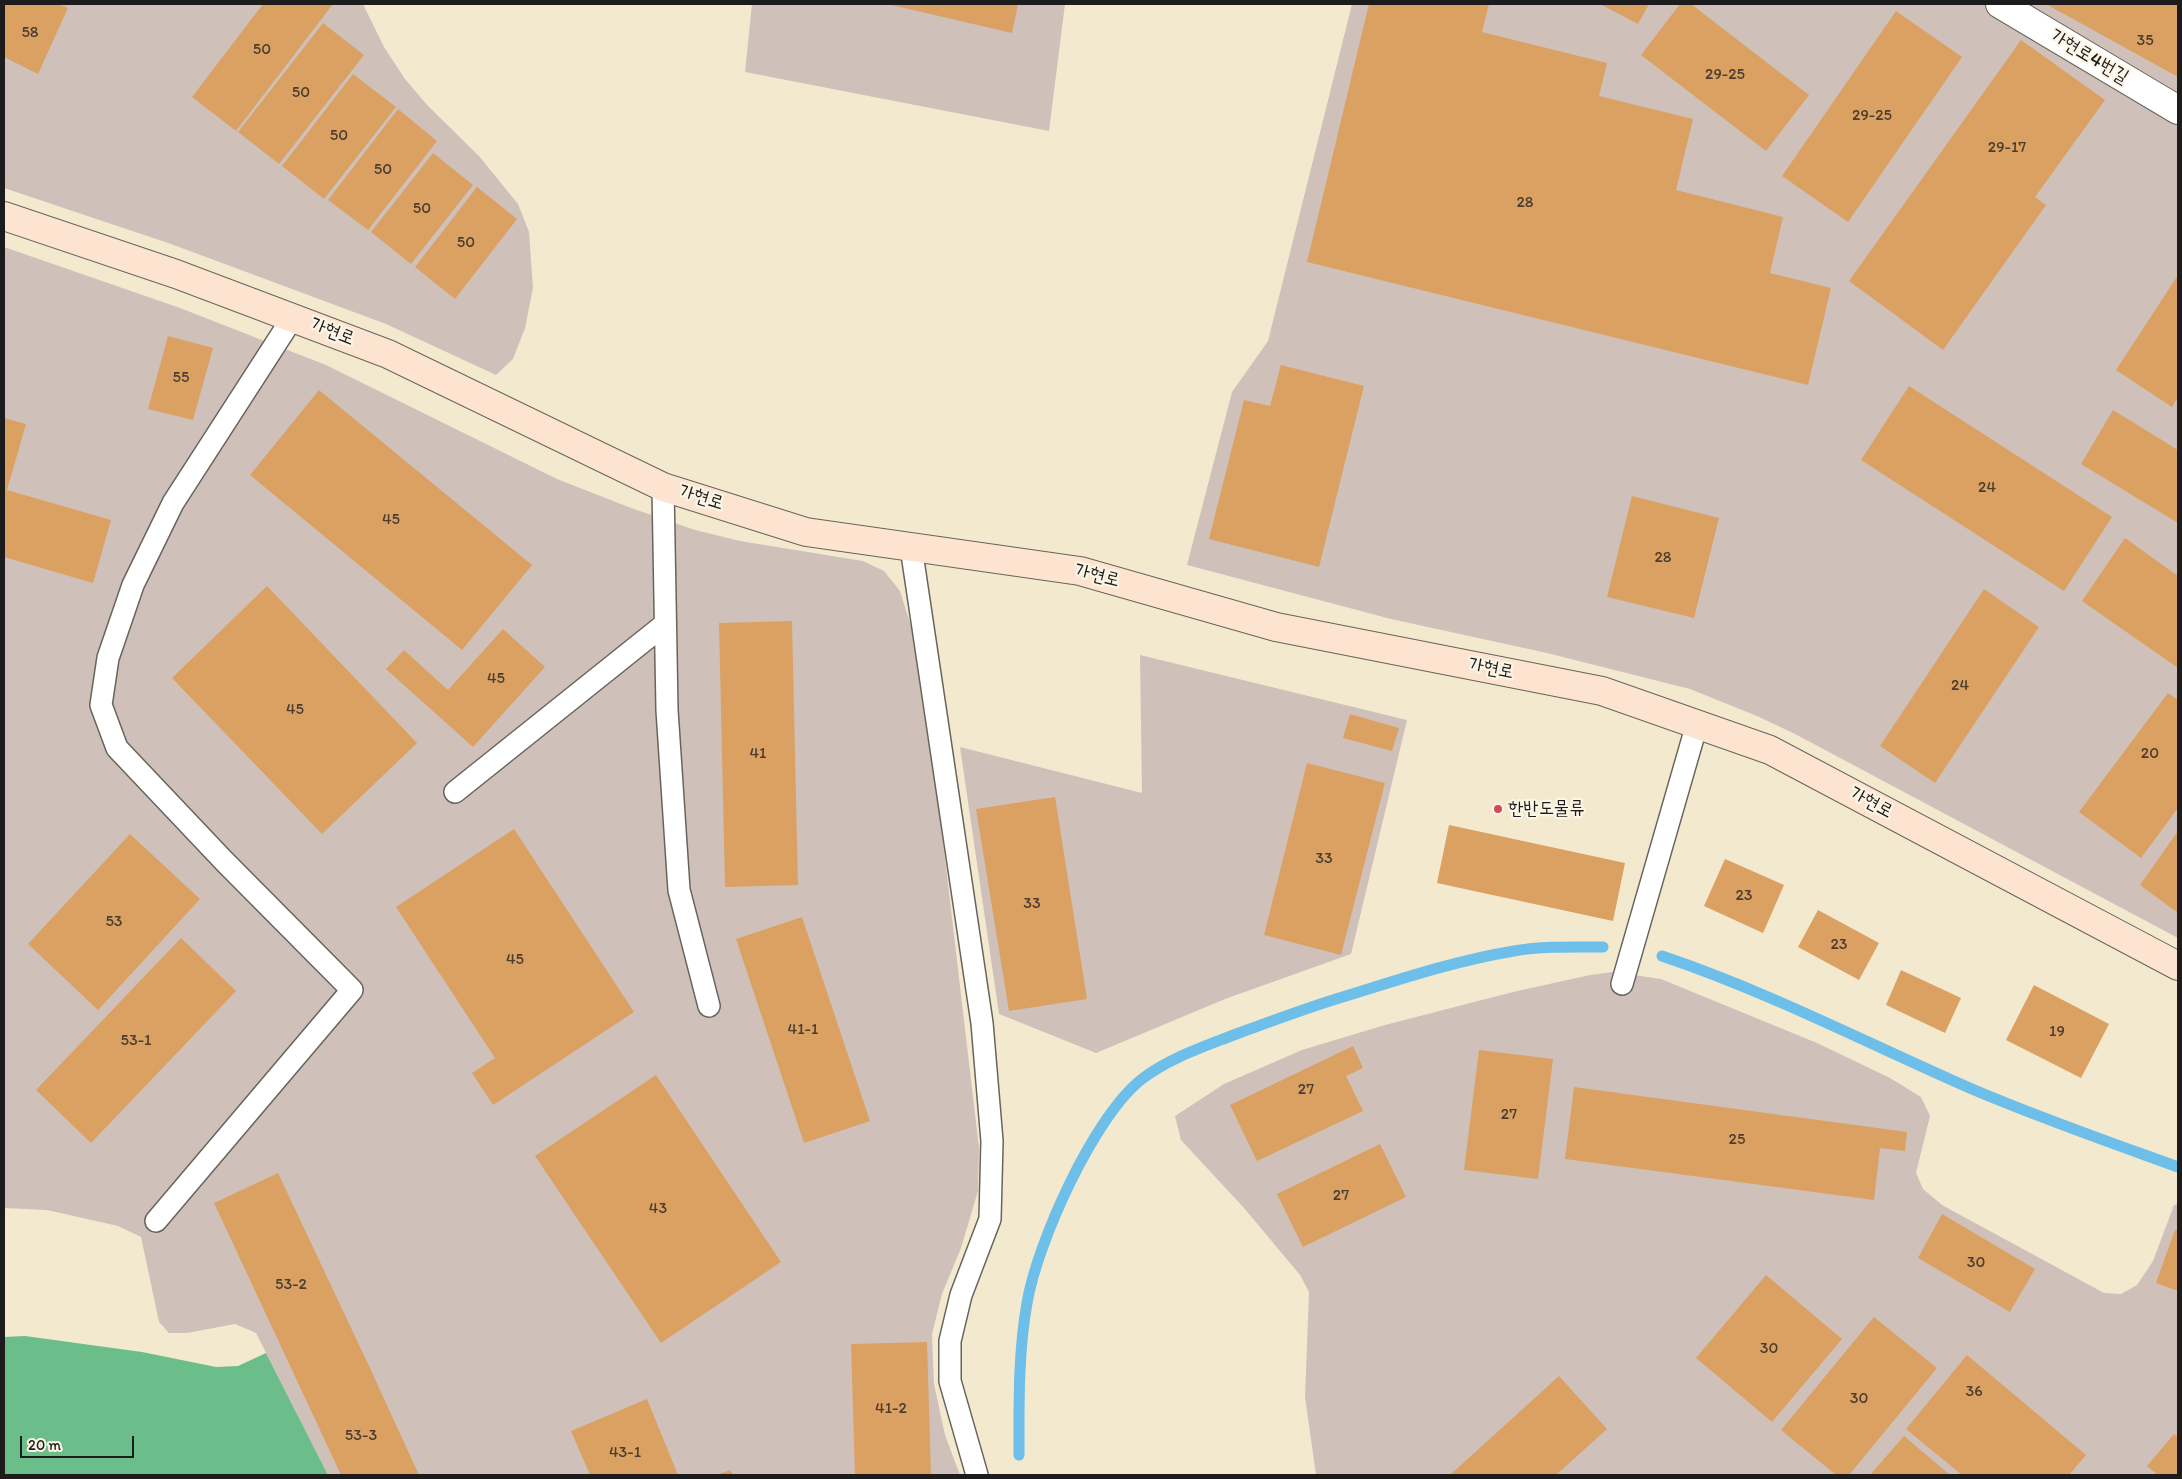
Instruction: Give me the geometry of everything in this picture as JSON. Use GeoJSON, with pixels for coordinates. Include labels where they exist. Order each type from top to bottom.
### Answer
{"type":"FeatureCollection","features":[{"type":"Feature","properties":{"kind":"street","name":"가현로4번길"},"geometry":{"type":"LineString","coordinates":[[2000,4],[2178,110]]}},
{"type":"Feature","properties":{"kind":"street","name":"가현로"},"geometry":{"type":"LineString","coordinates":[[4,216],[176,274],[388,354],[663,486],[806,532],[1080,571],[1276,627],[1602,691],[1770,750],[2178,966]]}},
{"type":"Feature","properties":{"kind":"lane"},"geometry":{"type":"LineString","coordinates":[[156,1221],[352,990],[224,861],[118,748],[101,705],[108,658],[133,585],[172,503],[293,317]]}},
{"type":"Feature","properties":{"kind":"lane"},"geometry":{"type":"LineString","coordinates":[[663,486],[667,710],[679,890],[709,1006]]}},
{"type":"Feature","properties":{"kind":"lane"},"geometry":{"type":"LineString","coordinates":[[911,546],[982,1023],[992,1141],[990,1219],[961,1295],[950,1341],[950,1382],[977,1475]]}},
{"type":"Feature","properties":{"kind":"lane"},"geometry":{"type":"LineString","coordinates":[[455,792],[665,624]]}},
{"type":"Feature","properties":{"kind":"lane"},"geometry":{"type":"LineString","coordinates":[[1622,984],[1697,724]]}},
{"type":"Feature","properties":{"kind":"shaded area"},"geometry":{"type":"Polygon","coordinates":[[[4,4],[363,4],[384,47],[405,79],[428,106],[479,156],[518,204],[529,232],[533,288],[525,328],[513,359],[496,375],[386,324],[171,244],[4,188],[4,4]]]}},
{"type":"Feature","properties":{"kind":"shaded area"},"geometry":{"type":"Polygon","coordinates":[[[752,4],[1065,4],[1049,131],[745,72],[752,4]]]}},
{"type":"Feature","properties":{"kind":"shaded area"},"geometry":{"type":"Polygon","coordinates":[[[1352,4],[2178,4],[2178,938],[1795,734],[1757,716],[1690,689],[1547,653],[1391,619],[1187,565],[1232,392],[1268,341],[1352,4]]]}},
{"type":"Feature","properties":{"kind":"shaded area"},"geometry":{"type":"Polygon","coordinates":[[[4,247],[180,308],[326,365],[557,479],[631,508],[695,530],[740,541],[863,561],[884,571],[900,591],[911,626],[942,833],[979,1148],[978,1191],[961,1248],[942,1294],[932,1334],[934,1384],[945,1435],[960,1475],[328,1475],[256,1333],[235,1324],[187,1333],[169,1333],[159,1322],[141,1237],[118,1226],[47,1210],[4,1208],[4,247]]]}},
{"type":"Feature","properties":{"kind":"shaded area"},"geometry":{"type":"Polygon","coordinates":[[[1140,655],[1407,720],[1351,954],[1225,999],[1096,1053],[999,1014],[960,747],[1142,793],[1140,655]]]}},
{"type":"Feature","properties":{"kind":"shaded area"},"geometry":{"type":"Polygon","coordinates":[[[1613,972],[1661,979],[1817,1043],[1890,1078],[1921,1097],[1930,1116],[1916,1173],[1923,1189],[1942,1205],[2104,1293],[2121,1294],[2137,1285],[2153,1261],[2174,1205],[2178,1204],[2178,1475],[1316,1475],[1305,1397],[1309,1292],[1300,1275],[1244,1208],[1181,1140],[1175,1116],[1224,1084],[1302,1050],[1385,1025],[1513,992],[1590,975],[1613,972]]]}},
{"type":"Feature","properties":{"kind":"green space"},"geometry":{"type":"Polygon","coordinates":[[[25,1336],[142,1352],[216,1367],[238,1366],[266,1353],[328,1475],[4,1475],[4,1337],[25,1336]]]}},
{"type":"Feature","properties":{"kind":"building"},"geometry":{"type":"Polygon","coordinates":[[[4,4],[59,4],[68,8],[38,74],[4,57],[4,4]]]}},
{"type":"Feature","properties":{"kind":"building"},"geometry":{"type":"Polygon","coordinates":[[[263,4],[333,4],[236,131],[192,97],[263,4]]]}},
{"type":"Feature","properties":{"kind":"building"},"geometry":{"type":"Polygon","coordinates":[[[887,4],[1018,4],[1012,33],[887,4]]]}},
{"type":"Feature","properties":{"kind":"building"},"geometry":{"type":"Polygon","coordinates":[[[1369,4],[1489,4],[1482,32],[1607,63],[1599,96],[1693,119],[1676,190],[1783,217],[1770,273],[1831,288],[1808,385],[1307,262],[1369,4]]]}},
{"type":"Feature","properties":{"kind":"building"},"geometry":{"type":"Polygon","coordinates":[[[1600,4],[1649,4],[1638,24],[1600,4]]]}},
{"type":"Feature","properties":{"kind":"building"},"geometry":{"type":"Polygon","coordinates":[[[1680,4],[1691,4],[1809,95],[1766,151],[1641,55],[1680,4]]]}},
{"type":"Feature","properties":{"kind":"building"},"geometry":{"type":"Polygon","coordinates":[[[2046,4],[2178,4],[2178,77],[2046,4]]]}},
{"type":"Feature","properties":{"kind":"building"},"geometry":{"type":"Polygon","coordinates":[[[1896,11],[1962,57],[1848,222],[1782,176],[1896,11]]]}},
{"type":"Feature","properties":{"kind":"building"},"geometry":{"type":"Polygon","coordinates":[[[323,23],[364,55],[279,164],[238,132],[323,23]]]}},
{"type":"Feature","properties":{"kind":"building"},"geometry":{"type":"Polygon","coordinates":[[[2021,40],[2105,100],[2035,197],[2046,205],[1943,350],[1849,281],[2021,40]]]}},
{"type":"Feature","properties":{"kind":"building"},"geometry":{"type":"Polygon","coordinates":[[[353,74],[396,107],[324,199],[282,166],[353,74]]]}},
{"type":"Feature","properties":{"kind":"building"},"geometry":{"type":"Polygon","coordinates":[[[398,109],[437,141],[368,230],[328,200],[398,109]]]}},
{"type":"Feature","properties":{"kind":"building"},"geometry":{"type":"Polygon","coordinates":[[[433,153],[473,185],[411,264],[371,232],[433,153]]]}},
{"type":"Feature","properties":{"kind":"building"},"geometry":{"type":"Polygon","coordinates":[[[477,187],[517,219],[455,299],[415,267],[477,187]]]}},
{"type":"Feature","properties":{"kind":"building"},"geometry":{"type":"Polygon","coordinates":[[[2178,275],[2178,397],[2172,407],[2116,370],[2178,275]]]}},
{"type":"Feature","properties":{"kind":"building"},"geometry":{"type":"Polygon","coordinates":[[[168,336],[213,348],[193,420],[148,409],[168,336]]]}},
{"type":"Feature","properties":{"kind":"building"},"geometry":{"type":"Polygon","coordinates":[[[1281,365],[1364,386],[1319,567],[1209,539],[1244,400],[1270,406],[1281,365]]]}},
{"type":"Feature","properties":{"kind":"building"},"geometry":{"type":"Polygon","coordinates":[[[1909,386],[2112,517],[2064,591],[1861,460],[1909,386]]]}},
{"type":"Feature","properties":{"kind":"building"},"geometry":{"type":"Polygon","coordinates":[[[319,390],[532,565],[462,650],[250,475],[319,390]]]}},
{"type":"Feature","properties":{"kind":"building"},"geometry":{"type":"Polygon","coordinates":[[[2113,410],[2178,450],[2178,523],[2081,464],[2113,410]]]}},
{"type":"Feature","properties":{"kind":"building"},"geometry":{"type":"Polygon","coordinates":[[[4,418],[26,424],[7,490],[111,520],[93,583],[4,557],[4,418]]]}},
{"type":"Feature","properties":{"kind":"building"},"geometry":{"type":"Polygon","coordinates":[[[1632,496],[1719,518],[1694,618],[1607,597],[1632,496]]]}},
{"type":"Feature","properties":{"kind":"building"},"geometry":{"type":"Polygon","coordinates":[[[2125,538],[2178,576],[2178,668],[2082,601],[2125,538]]]}},
{"type":"Feature","properties":{"kind":"building"},"geometry":{"type":"Polygon","coordinates":[[[267,586],[417,743],[322,834],[172,678],[267,586]]]}},
{"type":"Feature","properties":{"kind":"building"},"geometry":{"type":"Polygon","coordinates":[[[1984,589],[2039,627],[1935,783],[1880,746],[1984,589]]]}},
{"type":"Feature","properties":{"kind":"building"},"geometry":{"type":"Polygon","coordinates":[[[792,621],[798,885],[725,887],[719,623],[792,621]]]}},
{"type":"Feature","properties":{"kind":"building"},"geometry":{"type":"Polygon","coordinates":[[[503,629],[545,667],[473,747],[386,669],[404,650],[448,690],[503,629]]]}},
{"type":"Feature","properties":{"kind":"building"},"geometry":{"type":"Polygon","coordinates":[[[2168,693],[2178,700],[2178,808],[2141,858],[2079,812],[2168,693]]]}},
{"type":"Feature","properties":{"kind":"building"},"geometry":{"type":"Polygon","coordinates":[[[1350,714],[1399,728],[1392,751],[1343,738],[1350,714]]]}},
{"type":"Feature","properties":{"kind":"building"},"geometry":{"type":"Polygon","coordinates":[[[1307,763],[1385,783],[1341,955],[1264,935],[1307,763]]]}},
{"type":"Feature","properties":{"kind":"building"},"geometry":{"type":"Polygon","coordinates":[[[1055,797],[1087,999],[1009,1011],[976,809],[1055,797]]]}},
{"type":"Feature","properties":{"kind":"building"},"geometry":{"type":"Polygon","coordinates":[[[1449,825],[1625,863],[1613,921],[1437,883],[1449,825]]]}},
{"type":"Feature","properties":{"kind":"building"},"geometry":{"type":"Polygon","coordinates":[[[514,829],[634,1012],[493,1105],[472,1073],[495,1058],[396,907],[514,829]]]}},
{"type":"Feature","properties":{"kind":"building"},"geometry":{"type":"Polygon","coordinates":[[[2178,831],[2178,913],[2140,885],[2178,831]]]}},
{"type":"Feature","properties":{"kind":"building"},"geometry":{"type":"Polygon","coordinates":[[[130,834],[200,899],[98,1010],[28,944],[130,834]]]}},
{"type":"Feature","properties":{"kind":"building"},"geometry":{"type":"Polygon","coordinates":[[[1725,859],[1784,885],[1763,933],[1704,906],[1725,859]]]}},
{"type":"Feature","properties":{"kind":"building"},"geometry":{"type":"Polygon","coordinates":[[[1818,910],[1879,943],[1859,980],[1798,947],[1818,910]]]}},
{"type":"Feature","properties":{"kind":"building"},"geometry":{"type":"Polygon","coordinates":[[[802,917],[870,1121],[804,1143],[736,939],[802,917]]]}},
{"type":"Feature","properties":{"kind":"building"},"geometry":{"type":"Polygon","coordinates":[[[181,938],[236,991],[91,1143],[36,1090],[181,938]]]}},
{"type":"Feature","properties":{"kind":"building"},"geometry":{"type":"Polygon","coordinates":[[[1901,970],[1961,998],[1945,1033],[1886,1005],[1901,970]]]}},
{"type":"Feature","properties":{"kind":"building"},"geometry":{"type":"Polygon","coordinates":[[[2034,985],[2109,1024],[2081,1078],[2006,1040],[2034,985]]]}},
{"type":"Feature","properties":{"kind":"building"},"geometry":{"type":"Polygon","coordinates":[[[1353,1046],[1363,1068],[1346,1076],[1363,1111],[1257,1161],[1230,1105],[1353,1046]]]}},
{"type":"Feature","properties":{"kind":"building"},"geometry":{"type":"Polygon","coordinates":[[[1479,1050],[1553,1059],[1538,1179],[1464,1170],[1479,1050]]]}},
{"type":"Feature","properties":{"kind":"building"},"geometry":{"type":"Polygon","coordinates":[[[656,1075],[781,1262],[661,1343],[535,1156],[656,1075]]]}},
{"type":"Feature","properties":{"kind":"building"},"geometry":{"type":"Polygon","coordinates":[[[1574,1087],[1907,1132],[1905,1151],[1880,1148],[1874,1200],[1565,1159],[1574,1087]]]}},
{"type":"Feature","properties":{"kind":"building"},"geometry":{"type":"Polygon","coordinates":[[[1380,1144],[1406,1197],[1303,1247],[1277,1194],[1380,1144]]]}},
{"type":"Feature","properties":{"kind":"building"},"geometry":{"type":"Polygon","coordinates":[[[278,1173],[419,1475],[341,1475],[214,1203],[278,1173]]]}},
{"type":"Feature","properties":{"kind":"building"},"geometry":{"type":"Polygon","coordinates":[[[1942,1214],[2035,1269],[2010,1312],[1918,1258],[1942,1214]]]}},
{"type":"Feature","properties":{"kind":"building"},"geometry":{"type":"Polygon","coordinates":[[[2175,1230],[2178,1231],[2178,1291],[2156,1283],[2175,1230]]]}},
{"type":"Feature","properties":{"kind":"building"},"geometry":{"type":"Polygon","coordinates":[[[1766,1275],[1842,1339],[1772,1422],[1696,1358],[1766,1275]]]}},
{"type":"Feature","properties":{"kind":"building"},"geometry":{"type":"Polygon","coordinates":[[[1874,1317],[1937,1368],[1849,1475],[1836,1475],[1781,1430],[1874,1317]]]}},
{"type":"Feature","properties":{"kind":"building"},"geometry":{"type":"Polygon","coordinates":[[[927,1342],[931,1475],[855,1475],[851,1344],[927,1342]]]}},
{"type":"Feature","properties":{"kind":"building"},"geometry":{"type":"Polygon","coordinates":[[[1967,1355],[2086,1455],[2069,1475],[1962,1475],[1906,1429],[1967,1355]]]}},
{"type":"Feature","properties":{"kind":"building"},"geometry":{"type":"Polygon","coordinates":[[[1559,1376],[1607,1429],[1556,1475],[1450,1475],[1559,1376]]]}},
{"type":"Feature","properties":{"kind":"building"},"geometry":{"type":"Polygon","coordinates":[[[647,1399],[678,1475],[590,1475],[571,1431],[647,1399]]]}},
{"type":"Feature","properties":{"kind":"building"},"geometry":{"type":"Polygon","coordinates":[[[2174,1434],[2178,1437],[2178,1475],[2158,1475],[2147,1466],[2174,1434]]]}},
{"type":"Feature","properties":{"kind":"building"},"geometry":{"type":"Polygon","coordinates":[[[1904,1436],[1950,1475],[1870,1475],[1904,1436]]]}},
{"type":"Feature","properties":{"kind":"building"},"geometry":{"type":"Polygon","coordinates":[[[730,1470],[733,1475],[716,1475],[730,1470]]]}},
{"type":"Feature","properties":{"kind":"waterway"},"geometry":{"type":"LineString","coordinates":[[1019,1455],[1020,1379],[1024,1322],[1033,1278],[1042,1248],[1070,1182],[1087,1150],[1105,1121],[1124,1097],[1142,1079],[1173,1060],[1231,1036],[1323,1003],[1424,972],[1469,960],[1525,949],[1603,947]]}},
{"type":"Feature","properties":{"kind":"waterway"},"geometry":{"type":"LineString","coordinates":[[1662,956],[1780,1002],[1998,1100],[2178,1167]]}},
{"type":"Feature","properties":{"kind":"place","name":"한반도물류"},"geometry":{"type":"Point","coordinates":[1498,809]}}]}
